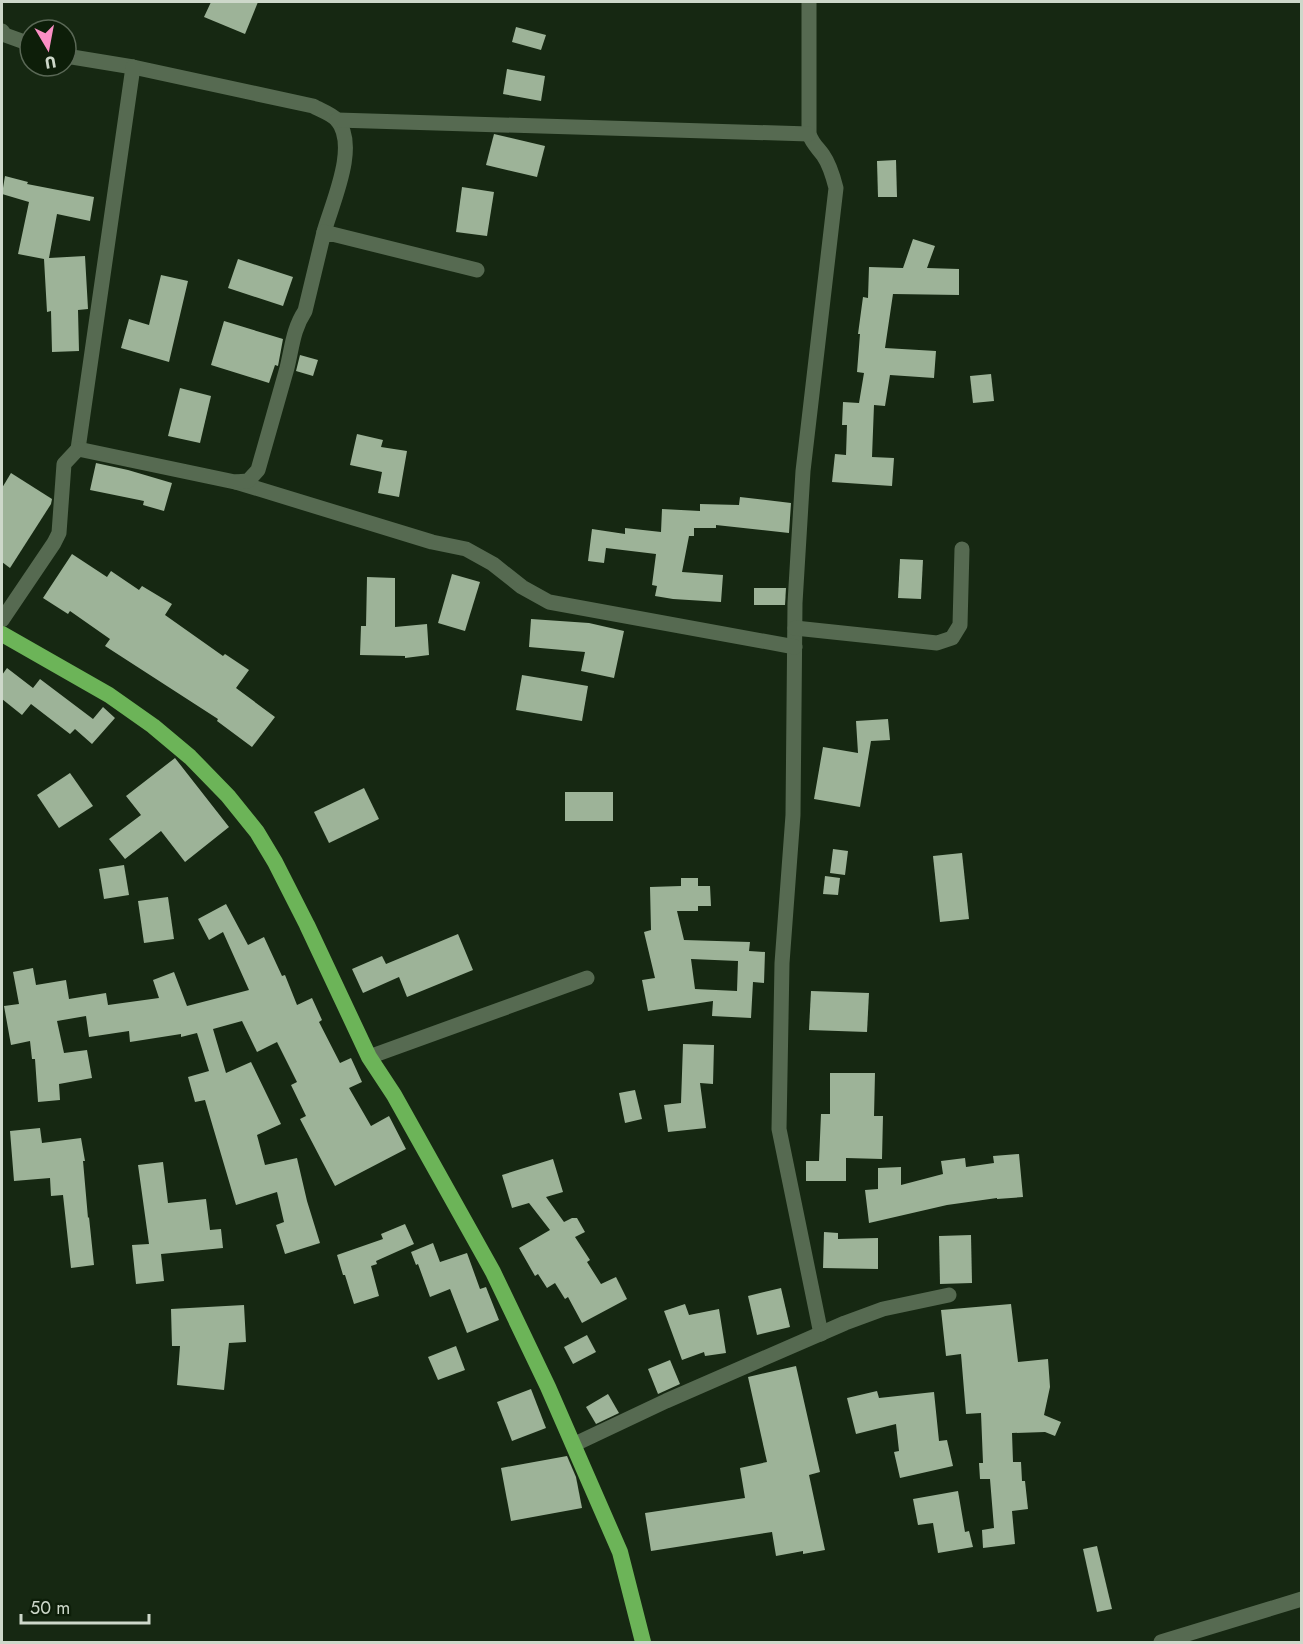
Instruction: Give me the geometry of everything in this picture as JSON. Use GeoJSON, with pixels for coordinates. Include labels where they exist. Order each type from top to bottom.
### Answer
{"type":"FeatureCollection","features":[{"type":"Feature","properties":{"kind":"highway"},"geometry":{"type":"LineString","coordinates":[[2,634],[109,695],[153,726],[190,758],[228,796],[256,832],[275,862],[369,1057],[394,1095],[494,1272],[575,1443],[620,1552],[643,1642]]}},
{"type":"Feature","properties":{"kind":"street"},"geometry":{"type":"LineString","coordinates":[[809,2],[809,134],[812,143],[831,169],[836,188],[803,471],[795,628],[793,815],[782,963],[779,1130],[821,1334]]}},
{"type":"Feature","properties":{"kind":"street"},"geometry":{"type":"LineString","coordinates":[[2,31],[5,35],[18,40]]}},
{"type":"Feature","properties":{"kind":"street"},"geometry":{"type":"LineString","coordinates":[[78,58],[134,67],[313,106],[337,120],[809,134]]}},
{"type":"Feature","properties":{"kind":"street"},"geometry":{"type":"LineString","coordinates":[[2,620],[59,533],[64,464],[78,449],[134,67]]}},
{"type":"Feature","properties":{"kind":"street"},"geometry":{"type":"LineString","coordinates":[[235,482],[248,481],[258,470],[293,339],[299,320],[305,311],[324,232],[345,163],[346,138],[337,120]]}},
{"type":"Feature","properties":{"kind":"street"},"geometry":{"type":"LineString","coordinates":[[324,232],[477,270]]}},
{"type":"Feature","properties":{"kind":"street"},"geometry":{"type":"LineString","coordinates":[[78,449],[235,482],[432,542],[466,549],[493,564],[522,587],[549,602],[795,647]]}},
{"type":"Feature","properties":{"kind":"street"},"geometry":{"type":"LineString","coordinates":[[795,628],[937,643],[952,638],[960,625],[962,549]]}},
{"type":"Feature","properties":{"kind":"street"},"geometry":{"type":"LineString","coordinates":[[369,1057],[588,978]]}},
{"type":"Feature","properties":{"kind":"street"},"geometry":{"type":"LineString","coordinates":[[575,1443],[666,1401],[883,1309],[949,1294]]}},
{"type":"Feature","properties":{"kind":"street"},"geometry":{"type":"LineString","coordinates":[[1161,1642],[1302,1599]]}},
{"type":"Feature","properties":{"kind":"building"},"geometry":{"type":"Polygon","coordinates":[[[211,2],[258,2],[245,34],[204,17],[211,2]]]}},
{"type":"Feature","properties":{"kind":"building"},"geometry":{"type":"Polygon","coordinates":[[[516,27],[546,35],[541,50],[512,42],[516,27]]]}},
{"type":"Feature","properties":{"kind":"building"},"geometry":{"type":"Polygon","coordinates":[[[507,69],[545,76],[541,101],[503,94],[507,69]]]}},
{"type":"Feature","properties":{"kind":"building"},"geometry":{"type":"Polygon","coordinates":[[[494,134],[545,146],[537,177],[486,165],[494,134]]]}},
{"type":"Feature","properties":{"kind":"building"},"geometry":{"type":"Polygon","coordinates":[[[896,160],[897,197],[878,197],[877,161],[896,160]]]}},
{"type":"Feature","properties":{"kind":"building"},"geometry":{"type":"Polygon","coordinates":[[[5,176],[28,182],[27,184],[94,197],[90,221],[57,214],[49,258],[85,256],[88,309],[78,310],[79,351],[52,352],[51,311],[47,312],[44,259],[18,254],[29,202],[2,194],[5,176]]]}},
{"type":"Feature","properties":{"kind":"building"},"geometry":{"type":"Polygon","coordinates":[[[462,187],[494,192],[487,236],[456,232],[462,187]]]}},
{"type":"Feature","properties":{"kind":"building"},"geometry":{"type":"Polygon","coordinates":[[[913,239],[935,246],[927,268],[959,269],[959,295],[893,294],[885,348],[936,351],[934,378],[890,375],[885,406],[874,405],[872,457],[894,458],[892,486],[832,482],[835,454],[846,455],[847,425],[842,425],[843,402],[859,403],[864,373],[857,372],[860,334],[858,334],[863,297],[868,298],[869,267],[903,268],[913,239]]]}},
{"type":"Feature","properties":{"kind":"building"},"geometry":{"type":"Polygon","coordinates":[[[238,259],[293,277],[283,306],[228,288],[238,259]]]}},
{"type":"Feature","properties":{"kind":"building"},"geometry":{"type":"Polygon","coordinates":[[[161,275],[188,281],[169,362],[121,348],[129,319],[149,325],[161,275]]]}},
{"type":"Feature","properties":{"kind":"building"},"geometry":{"type":"Polygon","coordinates":[[[224,321],[283,339],[278,366],[275,365],[269,383],[211,365],[224,321]]]}},
{"type":"Feature","properties":{"kind":"building"},"geometry":{"type":"Polygon","coordinates":[[[300,355],[318,360],[313,376],[296,371],[300,355]]]}},
{"type":"Feature","properties":{"kind":"building"},"geometry":{"type":"Polygon","coordinates":[[[991,374],[994,401],[973,403],[970,376],[991,374]]]}},
{"type":"Feature","properties":{"kind":"building"},"geometry":{"type":"Polygon","coordinates":[[[180,388],[211,396],[200,443],[168,436],[180,388]]]}},
{"type":"Feature","properties":{"kind":"building"},"geometry":{"type":"Polygon","coordinates":[[[357,434],[383,440],[381,447],[407,451],[399,497],[378,493],[382,472],[350,465],[357,434]]]}},
{"type":"Feature","properties":{"kind":"building"},"geometry":{"type":"Polygon","coordinates":[[[96,463],[172,483],[164,511],[143,505],[144,501],[90,490],[96,463]]]}},
{"type":"Feature","properties":{"kind":"building"},"geometry":{"type":"Polygon","coordinates":[[[11,473],[52,499],[10,568],[2,562],[2,488],[11,473]]]}},
{"type":"Feature","properties":{"kind":"building"},"geometry":{"type":"Polygon","coordinates":[[[740,497],[791,503],[789,533],[716,525],[716,528],[694,528],[694,536],[689,536],[682,572],[723,575],[721,602],[655,596],[657,586],[652,585],[656,554],[606,548],[604,563],[588,561],[592,529],[625,534],[625,528],[661,532],[662,509],[700,511],[700,504],[739,505],[740,497]]]}},
{"type":"Feature","properties":{"kind":"building"},"geometry":{"type":"Polygon","coordinates":[[[72,554],[107,577],[111,571],[139,590],[142,586],[172,604],[165,615],[223,656],[225,654],[249,670],[236,688],[275,717],[252,747],[217,721],[218,719],[105,646],[110,639],[70,611],[68,614],[43,598],[72,554]]]}},
{"type":"Feature","properties":{"kind":"building"},"geometry":{"type":"Polygon","coordinates":[[[900,559],[923,560],[921,599],[898,598],[900,559]]]}},
{"type":"Feature","properties":{"kind":"building"},"geometry":{"type":"Polygon","coordinates":[[[452,574],[480,582],[465,631],[438,623],[452,574]]]}},
{"type":"Feature","properties":{"kind":"building"},"geometry":{"type":"Polygon","coordinates":[[[367,577],[395,578],[395,627],[427,624],[429,655],[405,658],[405,656],[360,655],[361,626],[366,626],[367,577]]]}},
{"type":"Feature","properties":{"kind":"building"},"geometry":{"type":"Polygon","coordinates":[[[754,588],[786,588],[785,605],[754,605],[754,588]]]}},
{"type":"Feature","properties":{"kind":"building"},"geometry":{"type":"Polygon","coordinates":[[[531,619],[589,623],[624,631],[614,678],[581,671],[585,652],[529,647],[531,619]]]}},
{"type":"Feature","properties":{"kind":"building"},"geometry":{"type":"Polygon","coordinates":[[[7,668],[33,688],[40,679],[93,719],[103,707],[115,718],[92,744],[75,729],[70,734],[31,704],[22,715],[2,699],[2,675],[7,668]]]}},
{"type":"Feature","properties":{"kind":"building"},"geometry":{"type":"Polygon","coordinates":[[[522,675],[588,686],[582,721],[516,710],[522,675]]]}},
{"type":"Feature","properties":{"kind":"building"},"geometry":{"type":"Polygon","coordinates":[[[888,719],[890,740],[871,741],[860,807],[814,799],[823,747],[858,753],[856,721],[888,719]]]}},
{"type":"Feature","properties":{"kind":"building"},"geometry":{"type":"Polygon","coordinates":[[[175,758],[229,827],[185,862],[161,831],[125,859],[109,839],[141,815],[126,796],[175,758]]]}},
{"type":"Feature","properties":{"kind":"building"},"geometry":{"type":"Polygon","coordinates":[[[70,773],[93,806],[59,828],[37,795],[70,773]]]}},
{"type":"Feature","properties":{"kind":"building"},"geometry":{"type":"Polygon","coordinates":[[[364,788],[379,819],[329,843],[314,812],[364,788]]]}},
{"type":"Feature","properties":{"kind":"building"},"geometry":{"type":"Polygon","coordinates":[[[565,792],[613,792],[613,821],[565,821],[565,792]]]}},
{"type":"Feature","properties":{"kind":"building"},"geometry":{"type":"Polygon","coordinates":[[[833,849],[848,851],[845,875],[830,873],[833,849]]]}},
{"type":"Feature","properties":{"kind":"building"},"geometry":{"type":"Polygon","coordinates":[[[962,853],[969,919],[940,922],[933,856],[962,853]]]}},
{"type":"Feature","properties":{"kind":"building"},"geometry":{"type":"Polygon","coordinates":[[[124,865],[129,895],[104,899],[99,869],[124,865]]]}},
{"type":"Feature","properties":{"kind":"building"},"geometry":{"type":"Polygon","coordinates":[[[825,876],[840,878],[838,895],[823,894],[825,876]]]}},
{"type":"Feature","properties":{"kind":"building"},"geometry":{"type":"Polygon","coordinates":[[[681,878],[698,878],[698,886],[710,886],[711,906],[698,906],[698,911],[677,911],[684,940],[750,942],[749,951],[765,952],[764,983],[753,982],[751,1018],[712,1016],[713,1001],[648,1011],[642,980],[655,978],[644,932],[651,930],[650,887],[681,886],[681,878]],[[691,959],[695,989],[737,991],[738,961],[691,959]]]}},
{"type":"Feature","properties":{"kind":"building"},"geometry":{"type":"Polygon","coordinates":[[[168,897],[174,939],[144,943],[138,901],[168,897]]]}},
{"type":"Feature","properties":{"kind":"building"},"geometry":{"type":"Polygon","coordinates":[[[226,904],[248,945],[264,937],[282,976],[285,975],[297,1005],[312,998],[322,1020],[319,1022],[340,1063],[351,1058],[362,1082],[349,1088],[371,1126],[389,1116],[406,1149],[335,1186],[300,1119],[306,1116],[291,1085],[297,1082],[277,1042],[257,1052],[242,1021],[213,1029],[226,1073],[251,1062],[281,1124],[257,1135],[265,1165],[297,1158],[320,1243],[285,1254],[276,1225],[284,1222],[277,1192],[236,1205],[205,1100],[195,1102],[188,1077],[209,1071],[197,1033],[181,1037],[181,1034],[130,1042],[129,1031],[89,1037],[86,1016],[57,1021],[64,1053],[87,1050],[92,1078],[59,1084],[60,1100],[38,1102],[35,1059],[32,1059],[30,1041],[11,1045],[4,1006],[19,1004],[13,972],[33,968],[36,985],[66,980],[69,999],[106,993],[108,1005],[159,998],[153,980],[174,972],[187,1006],[249,990],[223,932],[209,940],[198,919],[226,904]]]}},
{"type":"Feature","properties":{"kind":"building"},"geometry":{"type":"Polygon","coordinates":[[[458,934],[473,970],[407,997],[399,977],[363,993],[352,969],[382,956],[386,964],[458,934]]]}},
{"type":"Feature","properties":{"kind":"building"},"geometry":{"type":"Polygon","coordinates":[[[811,991],[869,993],[867,1032],[809,1030],[811,991]]]}},
{"type":"Feature","properties":{"kind":"building"},"geometry":{"type":"Polygon","coordinates":[[[683,1044],[714,1045],[713,1084],[700,1083],[706,1128],[668,1132],[664,1105],[681,1103],[683,1044]]]}},
{"type":"Feature","properties":{"kind":"building"},"geometry":{"type":"Polygon","coordinates":[[[830,1073],[875,1073],[874,1116],[883,1116],[882,1159],[846,1158],[846,1181],[806,1181],[806,1161],[819,1161],[821,1114],[830,1114],[830,1073]]]}},
{"type":"Feature","properties":{"kind":"building"},"geometry":{"type":"Polygon","coordinates":[[[635,1090],[642,1119],[625,1123],[619,1093],[635,1090]]]}},
{"type":"Feature","properties":{"kind":"building"},"geometry":{"type":"Polygon","coordinates":[[[40,1128],[42,1143],[81,1138],[94,1265],[71,1268],[63,1195],[51,1196],[50,1178],[14,1181],[10,1131],[40,1128]]]}},
{"type":"Feature","properties":{"kind":"building"},"geometry":{"type":"Polygon","coordinates":[[[1019,1154],[1023,1197],[947,1205],[869,1223],[865,1190],[878,1189],[878,1168],[901,1167],[901,1185],[943,1174],[941,1161],[965,1158],[966,1167],[994,1163],[993,1156],[1019,1154]]]}},
{"type":"Feature","properties":{"kind":"building"},"geometry":{"type":"Polygon","coordinates":[[[553,1159],[563,1192],[546,1197],[564,1222],[577,1218],[585,1232],[575,1237],[590,1260],[587,1262],[601,1284],[616,1277],[627,1299],[582,1323],[568,1297],[565,1299],[555,1283],[547,1288],[538,1274],[535,1276],[519,1248],[550,1230],[529,1203],[512,1208],[502,1175],[553,1159]]]}},
{"type":"Feature","properties":{"kind":"building"},"geometry":{"type":"Polygon","coordinates":[[[163,1162],[168,1203],[206,1199],[210,1230],[221,1229],[223,1248],[161,1254],[164,1281],[136,1284],[132,1245],[149,1244],[138,1165],[163,1162]]]}},
{"type":"Feature","properties":{"kind":"building"},"geometry":{"type":"Polygon","coordinates":[[[405,1224],[414,1244],[376,1261],[377,1264],[371,1266],[379,1296],[354,1304],[337,1255],[383,1239],[381,1234],[405,1224]]]}},
{"type":"Feature","properties":{"kind":"building"},"geometry":{"type":"Polygon","coordinates":[[[824,1232],[838,1233],[838,1239],[878,1238],[878,1269],[823,1268],[824,1232]]]}},
{"type":"Feature","properties":{"kind":"building"},"geometry":{"type":"Polygon","coordinates":[[[971,1235],[972,1283],[940,1284],[939,1236],[971,1235]]]}},
{"type":"Feature","properties":{"kind":"building"},"geometry":{"type":"Polygon","coordinates":[[[433,1243],[440,1262],[467,1253],[480,1289],[486,1287],[499,1320],[467,1333],[450,1289],[430,1297],[411,1252],[433,1243]]]}},
{"type":"Feature","properties":{"kind":"building"},"geometry":{"type":"Polygon","coordinates":[[[781,1288],[790,1327],[757,1335],[748,1296],[781,1288]]]}},
{"type":"Feature","properties":{"kind":"building"},"geometry":{"type":"Polygon","coordinates":[[[685,1304],[689,1315],[719,1309],[726,1353],[705,1356],[704,1352],[682,1360],[664,1311],[685,1304]]]}},
{"type":"Feature","properties":{"kind":"building"},"geometry":{"type":"Polygon","coordinates":[[[1011,1304],[1018,1362],[1048,1359],[1050,1387],[1044,1415],[1061,1422],[1055,1436],[1045,1432],[1012,1433],[1013,1462],[1021,1462],[1022,1481],[1025,1481],[1028,1509],[1012,1511],[1015,1544],[983,1548],[982,1530],[994,1528],[990,1479],[980,1479],[979,1463],[983,1463],[981,1413],[966,1414],[961,1354],[946,1356],[941,1310],[1011,1304]]]}},
{"type":"Feature","properties":{"kind":"building"},"geometry":{"type":"Polygon","coordinates":[[[244,1305],[246,1342],[229,1343],[224,1390],[177,1385],[180,1346],[172,1346],[171,1309],[244,1305]]]}},
{"type":"Feature","properties":{"kind":"building"},"geometry":{"type":"Polygon","coordinates":[[[587,1335],[596,1352],[573,1364],[564,1347],[587,1335]]]}},
{"type":"Feature","properties":{"kind":"building"},"geometry":{"type":"Polygon","coordinates":[[[456,1346],[465,1370],[438,1380],[428,1357],[456,1346]]]}},
{"type":"Feature","properties":{"kind":"building"},"geometry":{"type":"Polygon","coordinates":[[[670,1360],[680,1384],[658,1394],[648,1369],[670,1360]]]}},
{"type":"Feature","properties":{"kind":"building"},"geometry":{"type":"Polygon","coordinates":[[[796,1366],[820,1472],[809,1475],[825,1550],[776,1556],[772,1532],[651,1551],[645,1513],[745,1498],[740,1468],[767,1462],[748,1377],[796,1366]]]}},
{"type":"Feature","properties":{"kind":"building"},"geometry":{"type":"Polygon","coordinates":[[[531,1389],[546,1428],[512,1441],[497,1402],[531,1389]]]}},
{"type":"Feature","properties":{"kind":"building"},"geometry":{"type":"Polygon","coordinates":[[[877,1391],[879,1398],[934,1392],[939,1441],[947,1440],[953,1466],[900,1478],[894,1452],[899,1451],[896,1424],[856,1434],[847,1398],[877,1391]]]}},
{"type":"Feature","properties":{"kind":"building"},"geometry":{"type":"Polygon","coordinates":[[[608,1394],[619,1413],[596,1424],[586,1407],[608,1394]]]}},
{"type":"Feature","properties":{"kind":"building"},"geometry":{"type":"Polygon","coordinates":[[[567,1456],[576,1477],[582,1508],[511,1521],[501,1468],[567,1456]]]}},
{"type":"Feature","properties":{"kind":"building"},"geometry":{"type":"Polygon","coordinates":[[[958,1491],[965,1532],[969,1531],[973,1547],[938,1553],[933,1523],[918,1525],[913,1499],[958,1491]]]}},
{"type":"Feature","properties":{"kind":"building"},"geometry":{"type":"Polygon","coordinates":[[[1097,1546],[1112,1609],[1097,1612],[1083,1549],[1097,1546]]]}}]}
